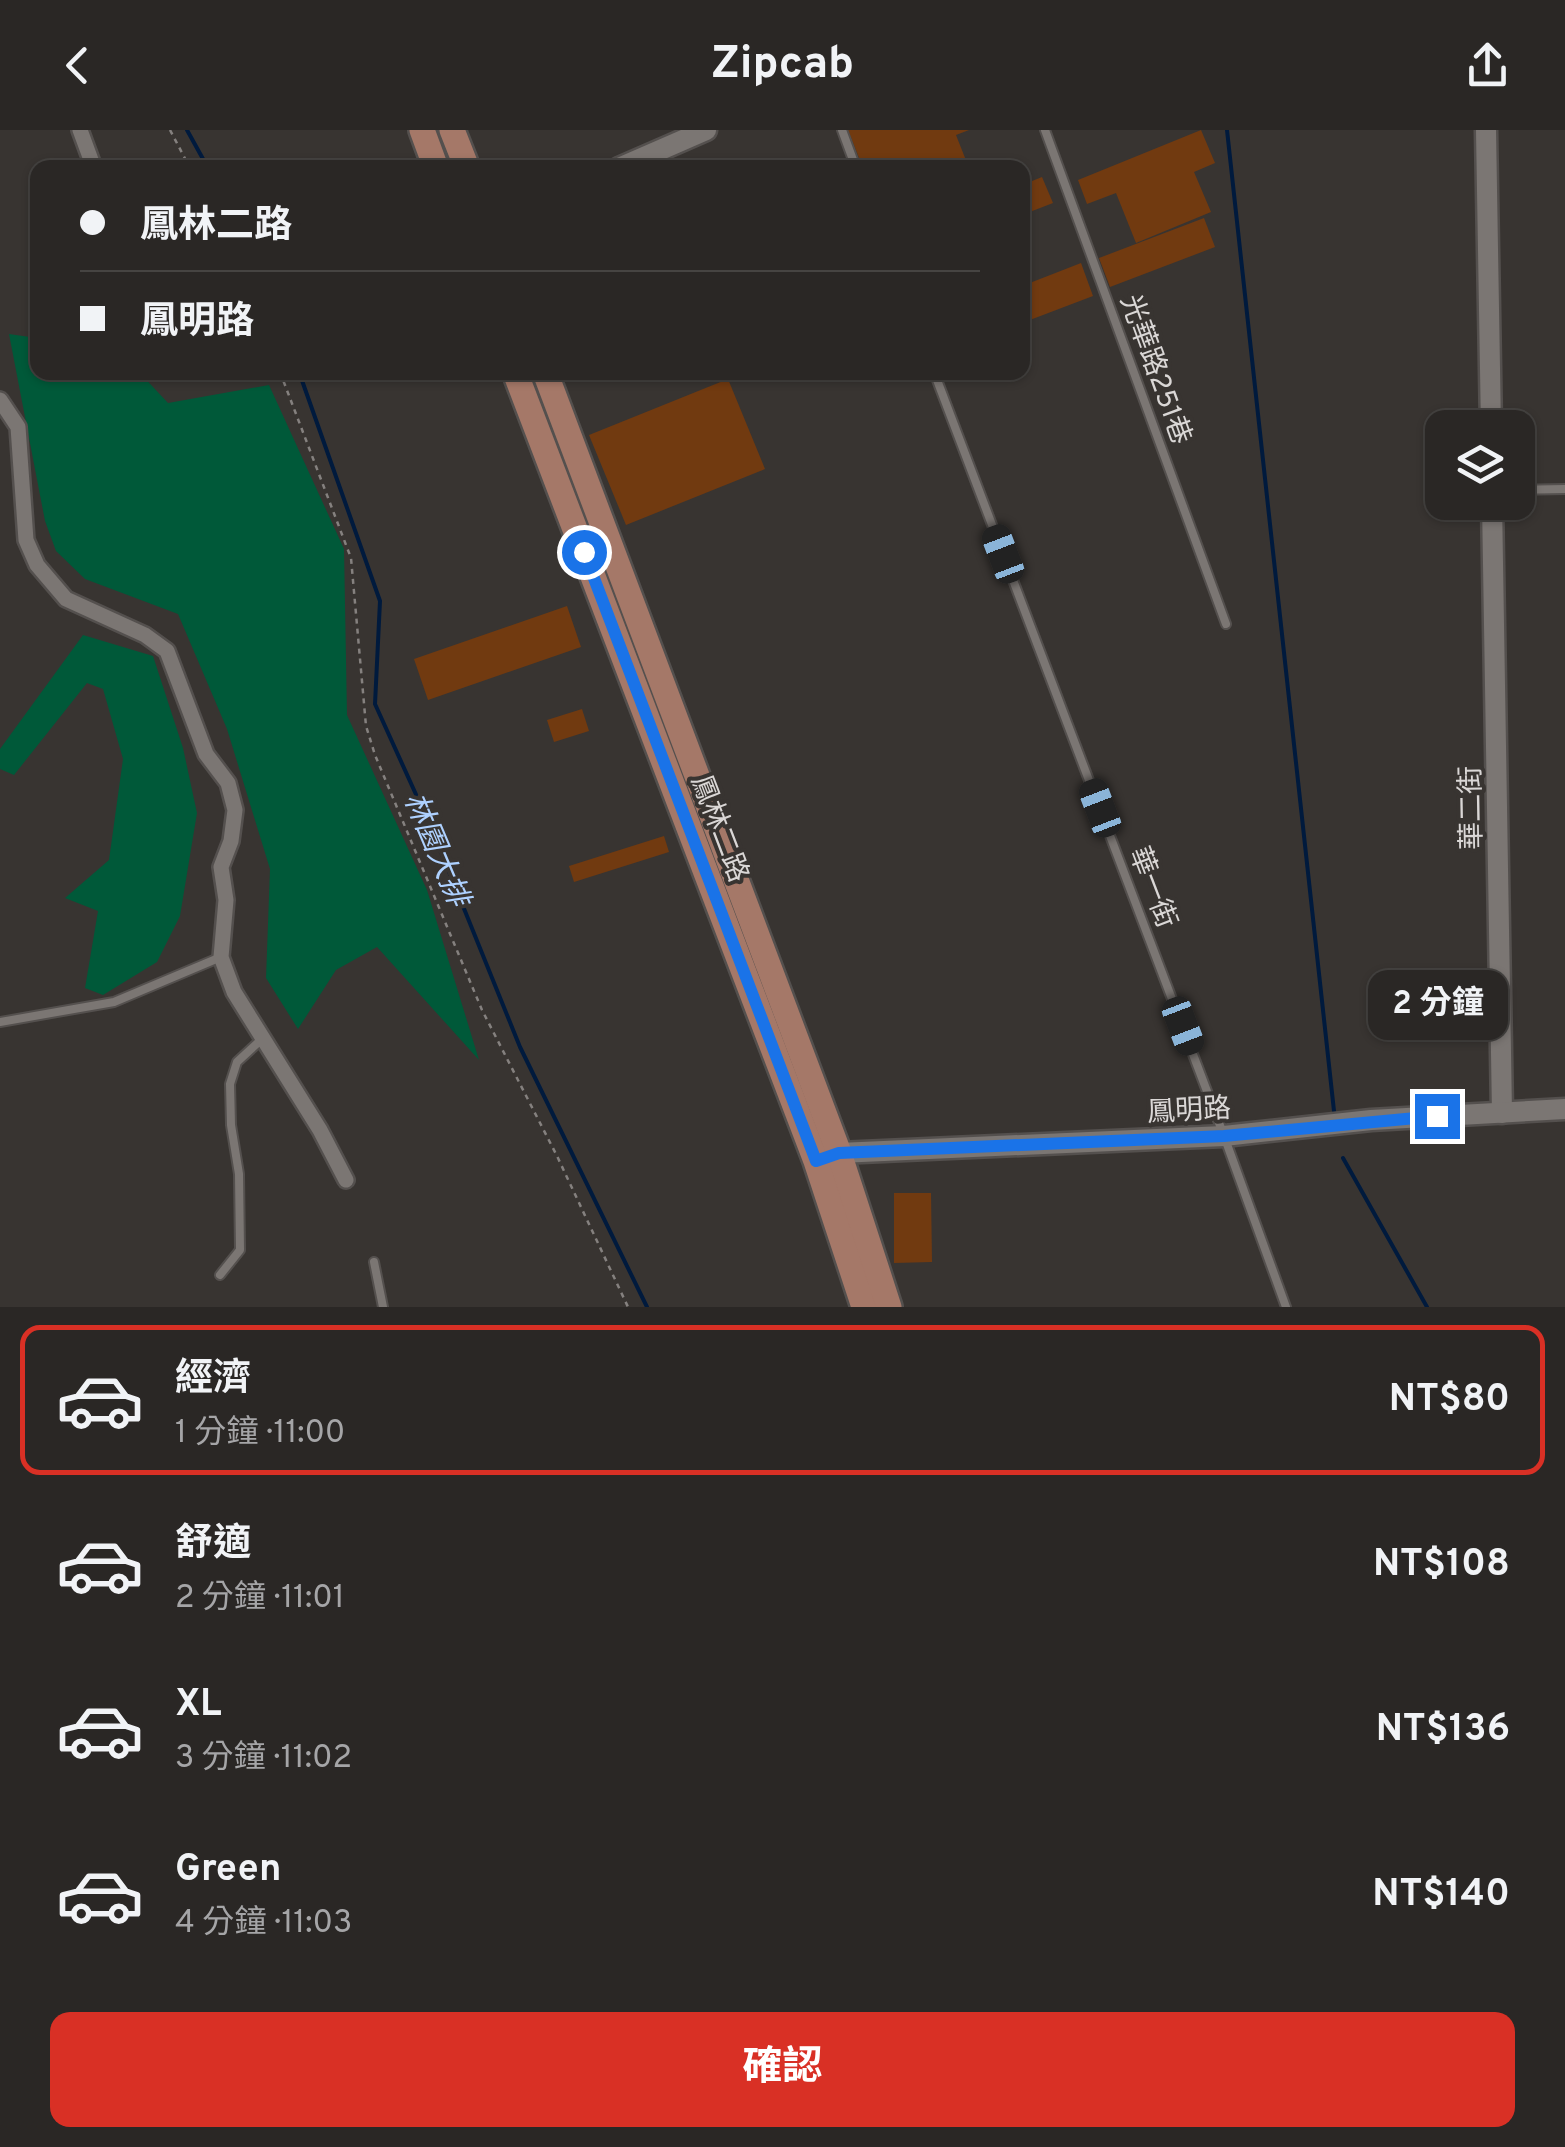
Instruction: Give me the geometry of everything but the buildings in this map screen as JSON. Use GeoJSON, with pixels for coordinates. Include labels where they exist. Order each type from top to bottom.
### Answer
{"type":"FeatureCollection","features":[{"type":"Feature","properties":{"kind":"main road"},"geometry":{"type":"LineString","coordinates":[[422,130],[433,160]]}},
{"type":"Feature","properties":{"kind":"main road"},"geometry":{"type":"LineString","coordinates":[[452,130],[464,160]]}},
{"type":"Feature","properties":{"kind":"main road","name":"鳳林二路"},"geometry":{"type":"LineString","coordinates":[[518,380],[889,1307]]}},
{"type":"Feature","properties":{"kind":"main road","name":"鳳林二路"},"geometry":{"type":"LineString","coordinates":[[548,380],[828,1157],[864,1307]]}},
{"type":"Feature","properties":{"kind":"street"},"geometry":{"type":"LineString","coordinates":[[80,130],[91,160]]}},
{"type":"Feature","properties":{"kind":"street"},"geometry":{"type":"LineString","coordinates":[[637,160],[706,130]]}},
{"type":"Feature","properties":{"kind":"street"},"geometry":{"type":"LineString","coordinates":[[1486,130],[1491,410]]}},
{"type":"Feature","properties":{"kind":"street"},"geometry":{"type":"LineString","coordinates":[[0,400],[18,427],[26,540],[37,565],[66,600],[145,635],[167,651],[206,754],[228,784],[236,810],[221,868],[226,900],[221,957],[234,992],[320,1130],[346,1180]]}},
{"type":"Feature","properties":{"kind":"street","name":"華二街"},"geometry":{"type":"LineString","coordinates":[[1492,520],[1502,1113]]}},
{"type":"Feature","properties":{"kind":"street","name":"鳳明路"},"geometry":{"type":"LineString","coordinates":[[828,1157],[1224,1136],[1371,1120],[1565,1110]]}},
{"type":"Feature","properties":{"kind":"lane"},"geometry":{"type":"LineString","coordinates":[[842,130],[853,160]]}},
{"type":"Feature","properties":{"kind":"lane","name":"光華路251巷"},"geometry":{"type":"LineString","coordinates":[[1045,130],[1226,624]]}},
{"type":"Feature","properties":{"kind":"lane","name":"華一街"},"geometry":{"type":"LineString","coordinates":[[937,380],[1286,1307]]}},
{"type":"Feature","properties":{"kind":"lane"},"geometry":{"type":"LineString","coordinates":[[1535,490],[1565,489]]}},
{"type":"Feature","properties":{"kind":"lane"},"geometry":{"type":"LineString","coordinates":[[0,1022],[114,1002],[221,957]]}},
{"type":"Feature","properties":{"kind":"lane"},"geometry":{"type":"LineString","coordinates":[[220,1275],[240,1250],[230,1084],[237,1062],[263,1038]]}},
{"type":"Feature","properties":{"kind":"lane"},"geometry":{"type":"LineString","coordinates":[[374,1262],[382,1307]]}},
{"type":"Feature","properties":{"kind":"path"},"geometry":{"type":"LineString","coordinates":[[170,130],[186,160]]}},
{"type":"Feature","properties":{"kind":"path"},"geometry":{"type":"LineString","coordinates":[[283,380],[350,558],[366,726],[375,755],[482,1010],[628,1307]]}},
{"type":"Feature","properties":{"kind":"green space"},"geometry":{"type":"Polygon","coordinates":[[[9,334],[30,337],[30,380],[147,380],[168,403],[269,385],[344,549],[347,715],[427,890],[479,1060],[377,947],[336,970],[298,1029],[266,978],[270,869],[227,729],[178,614],[85,579],[56,551],[45,521],[9,334]]]}},
{"type":"Feature","properties":{"kind":"green space"},"geometry":{"type":"Polygon","coordinates":[[[83,635],[153,656],[183,748],[197,813],[180,916],[157,962],[103,995],[85,988],[98,911],[65,898],[109,860],[123,759],[103,689],[87,683],[14,775],[0,769],[0,749],[83,635]]]}},
{"type":"Feature","properties":{"kind":"waterway","name":"林園大排"},"geometry":{"type":"LineString","coordinates":[[187,130],[204,160]]}},
{"type":"Feature","properties":{"kind":"waterway"},"geometry":{"type":"LineString","coordinates":[[1227,130],[1334,1111]]}},
{"type":"Feature","properties":{"kind":"waterway","name":"林園大排"},"geometry":{"type":"LineString","coordinates":[[302,380],[380,601],[375,704],[433,832],[520,1047],[647,1307]]}},
{"type":"Feature","properties":{"kind":"waterway"},"geometry":{"type":"LineString","coordinates":[[1343,1158],[1427,1307]]}},
{"type":"Feature","properties":{"kind":"route"},"geometry":{"type":"LineString","coordinates":[[584,552],[816,1161],[839,1153],[1224,1136],[1437,1116]]}}]}
